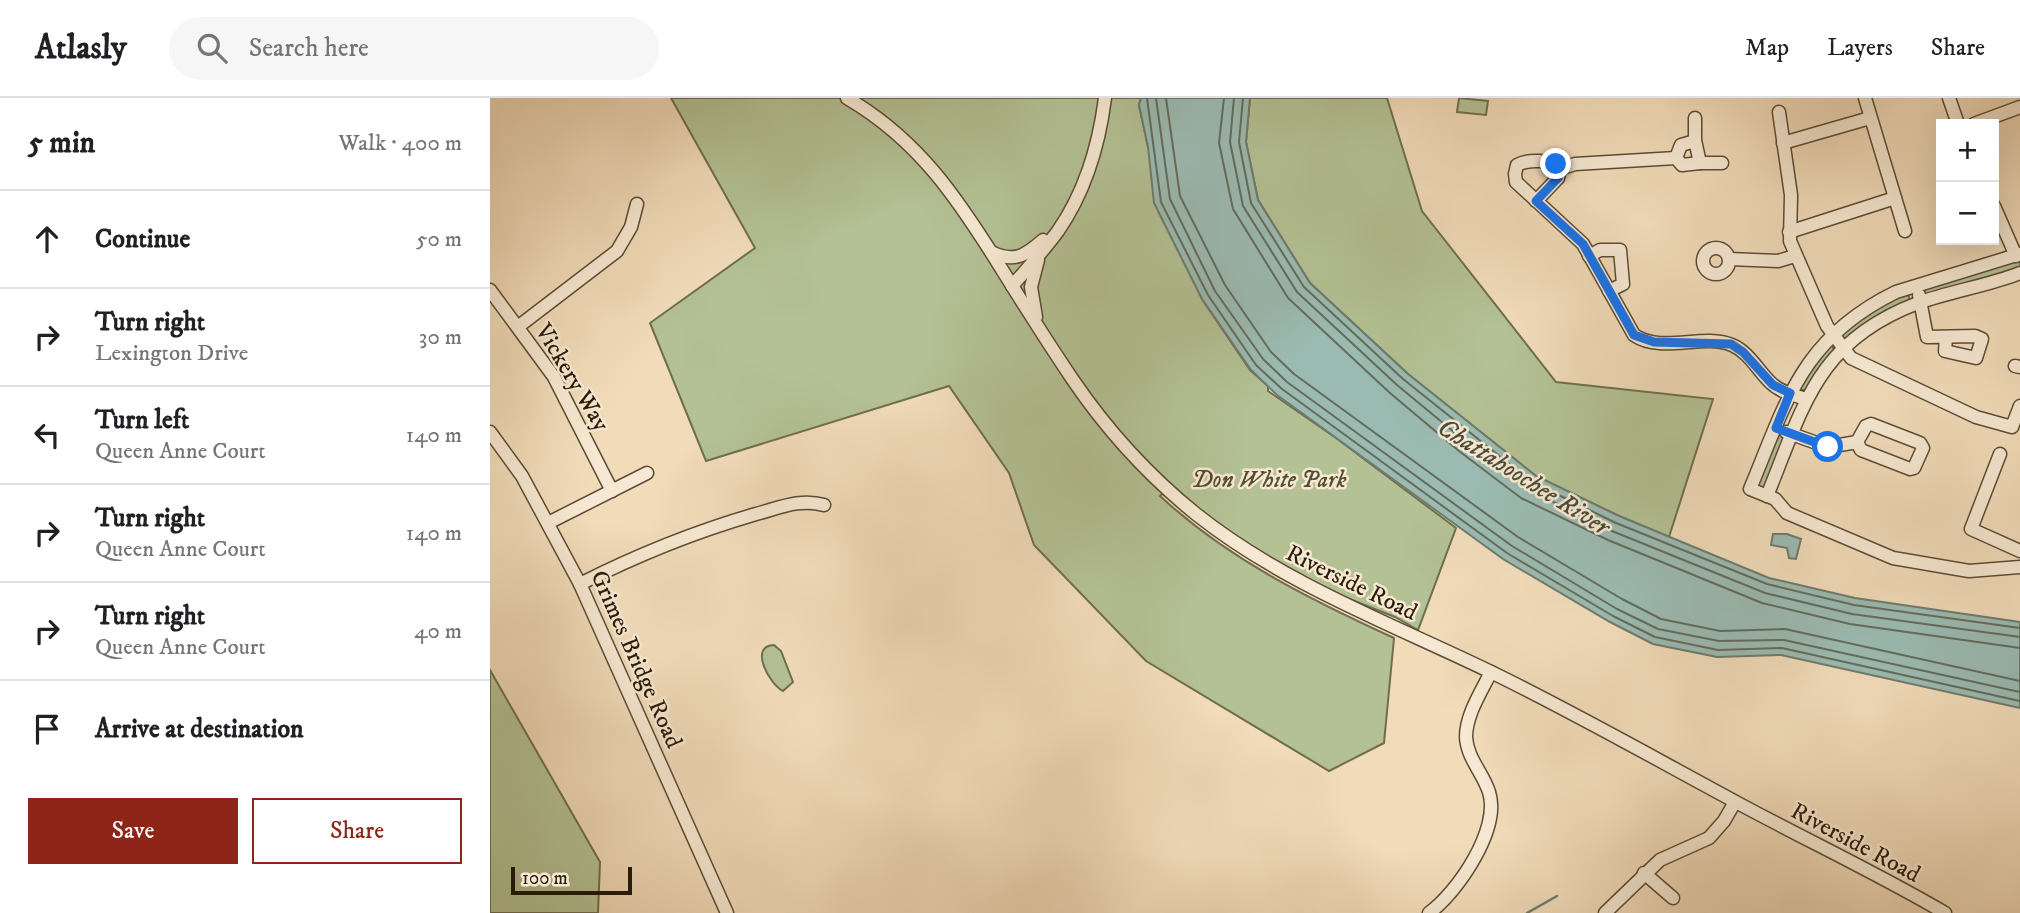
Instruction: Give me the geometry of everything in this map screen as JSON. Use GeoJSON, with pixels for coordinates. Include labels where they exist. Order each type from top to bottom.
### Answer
{"type":"FeatureCollection","features":[{"type":"Feature","properties":{"kind":"street","name":"Riverside Road"},"geometry":{"type":"LineString","coordinates":[[847,98],[888,125],[911,145],[950,190],[1073,380],[1106,424],[1159,481],[1196,514],[1245,549],[1291,576],[1607,730],[1731,800],[1945,913]]}},
{"type":"Feature","properties":{"kind":"street"},"geometry":{"type":"LineString","coordinates":[[1012,286],[1064,221],[1092,159],[1105,98]]}},
{"type":"Feature","properties":{"kind":"street"},"geometry":{"type":"LineString","coordinates":[[1865,98],[1905,231]]}},
{"type":"Feature","properties":{"kind":"street"},"geometry":{"type":"LineString","coordinates":[[1949,98],[1956,119]]}},
{"type":"Feature","properties":{"kind":"street"},"geometry":{"type":"LineString","coordinates":[[1988,119],[2020,107]]}},
{"type":"Feature","properties":{"kind":"street"},"geometry":{"type":"LineString","coordinates":[[1779,112],[1792,207],[1789,232],[1796,256],[1842,348],[1851,358],[1976,416],[2012,427],[2020,406]]}},
{"type":"Feature","properties":{"kind":"street"},"geometry":{"type":"LineString","coordinates":[[1695,118],[1695,141],[1700,163]]}},
{"type":"Feature","properties":{"kind":"street"},"geometry":{"type":"LineString","coordinates":[[1783,143],[1870,118]]}},
{"type":"Feature","properties":{"kind":"street"},"geometry":{"type":"LineString","coordinates":[[1676,158],[1681,145],[1695,141]]}},
{"type":"Feature","properties":{"kind":"street"},"geometry":{"type":"LineString","coordinates":[[1676,158],[1682,165],[1722,163]]}},
{"type":"Feature","properties":{"kind":"street"},"geometry":{"type":"LineString","coordinates":[[1560,169],[1575,164],[1676,158]]}},
{"type":"Feature","properties":{"kind":"street"},"geometry":{"type":"LineString","coordinates":[[1560,169],[1550,162],[1523,162],[1517,165],[1516,182],[1583,244],[1630,330],[1640,338],[1654,342],[1731,344],[1743,352],[1773,385],[1806,400]]}},
{"type":"Feature","properties":{"kind":"street"},"geometry":{"type":"LineString","coordinates":[[1536,201],[1558,178],[1560,169]]}},
{"type":"Feature","properties":{"kind":"street"},"geometry":{"type":"LineString","coordinates":[[1789,232],[1895,198]]}},
{"type":"Feature","properties":{"kind":"street"},"geometry":{"type":"LineString","coordinates":[[519,327],[617,251],[631,227],[637,204]]}},
{"type":"Feature","properties":{"kind":"street"},"geometry":{"type":"LineString","coordinates":[[1999,216],[2018,255],[1917,285],[1878,301],[1862,310],[1833,334],[1809,362],[1790,393],[1750,489],[1780,502],[1787,513],[1893,558],[1969,571],[2020,566]]}},
{"type":"Feature","properties":{"kind":"street"},"geometry":{"type":"LineString","coordinates":[[991,252],[1007,258],[1021,257],[1064,221]]}},
{"type":"Feature","properties":{"kind":"street"},"geometry":{"type":"LineString","coordinates":[[1589,256],[1600,250],[1620,250],[1623,284],[1609,291]]}},
{"type":"Feature","properties":{"kind":"street"},"geometry":{"type":"LineString","coordinates":[[1037,324],[1031,287],[1041,252]]}},
{"type":"Feature","properties":{"kind":"street"},"geometry":{"type":"LineString","coordinates":[[1729,259],[1778,261],[1796,256]]}},
{"type":"Feature","properties":{"kind":"street"},"geometry":{"type":"LineString","coordinates":[[1767,496],[1806,400],[1842,348],[1878,321],[1920,302],[2020,273]]}},
{"type":"Feature","properties":{"kind":"street"},"geometry":{"type":"LineString","coordinates":[[1917,285],[1927,337],[1946,337]]}},
{"type":"Feature","properties":{"kind":"street","name":"Vickery Way"},"geometry":{"type":"LineString","coordinates":[[490,290],[555,377],[612,491]]}},
{"type":"Feature","properties":{"kind":"street"},"geometry":{"type":"LineString","coordinates":[[1871,424],[1920,443],[1923,448],[1914,468],[1910,469],[1861,450],[1857,442],[1866,426],[1871,424]]}},
{"type":"Feature","properties":{"kind":"street"},"geometry":{"type":"LineString","coordinates":[[1776,428],[1828,447],[1857,442]]}},
{"type":"Feature","properties":{"kind":"street","name":"Grimes Bridge Road"},"geometry":{"type":"LineString","coordinates":[[490,432],[509,456],[580,584],[727,913]]}},
{"type":"Feature","properties":{"kind":"street"},"geometry":{"type":"LineString","coordinates":[[2000,454],[1971,529],[2020,551]]}},
{"type":"Feature","properties":{"kind":"street"},"geometry":{"type":"LineString","coordinates":[[548,523],[647,473]]}},
{"type":"Feature","properties":{"kind":"street"},"geometry":{"type":"LineString","coordinates":[[580,584],[639,554],[724,524],[799,502],[812,501],[824,505]]}},
{"type":"Feature","properties":{"kind":"street"},"geometry":{"type":"LineString","coordinates":[[1429,913],[1445,900],[1456,886],[1491,820],[1489,792],[1470,755],[1466,734],[1471,715],[1491,672]]}},
{"type":"Feature","properties":{"kind":"street"},"geometry":{"type":"LineString","coordinates":[[1605,913],[1660,860],[1704,839],[1731,800]]}},
{"type":"Feature","properties":{"kind":"street"},"geometry":{"type":"LineString","coordinates":[[1644,873],[1673,898]]}},
{"type":"Feature","properties":{"kind":"green space","name":"Don White Park"},"geometry":{"type":"Polygon","coordinates":[[[671,98],[1141,98],[1139,105],[1148,147],[1202,299],[1250,370],[1268,386],[1268,391],[1456,528],[1418,630],[1395,617],[1291,576],[1167,490],[1160,496],[1186,519],[1242,559],[1301,593],[1394,638],[1384,743],[1329,771],[1146,661],[1034,545],[1009,473],[949,386],[706,461],[650,323],[755,248],[671,98]]]}},
{"type":"Feature","properties":{"kind":"green space"},"geometry":{"type":"Polygon","coordinates":[[[1250,98],[1387,98],[1422,211],[1556,382],[1713,399],[1669,537],[1536,476],[1408,374],[1310,283],[1258,200],[1246,142],[1250,98]]]}},
{"type":"Feature","properties":{"kind":"green space"},"geometry":{"type":"Polygon","coordinates":[[[1459,98],[1488,101],[1486,115],[1457,112],[1459,98]]]}},
{"type":"Feature","properties":{"kind":"green space"},"geometry":{"type":"Polygon","coordinates":[[[2018,260],[2020,269],[1926,296],[1923,292],[1924,289],[2018,260]]]}},
{"type":"Feature","properties":{"kind":"green space"},"geometry":{"type":"Polygon","coordinates":[[[1908,293],[1910,301],[1845,340],[1842,339],[1841,332],[1877,306],[1908,293]]]}},
{"type":"Feature","properties":{"kind":"green space"},"geometry":{"type":"Polygon","coordinates":[[[1832,344],[1834,351],[1806,390],[1801,390],[1800,382],[1832,344]]]}},
{"type":"Feature","properties":{"kind":"green space"},"geometry":{"type":"Polygon","coordinates":[[[1781,434],[1785,438],[1763,490],[1758,488],[1757,482],[1781,434]]]}},
{"type":"Feature","properties":{"kind":"green space"},"geometry":{"type":"Polygon","coordinates":[[[774,645],[781,651],[793,682],[783,691],[772,681],[762,658],[766,647],[774,645]]]}},
{"type":"Feature","properties":{"kind":"green space"},"geometry":{"type":"Polygon","coordinates":[[[490,670],[600,862],[598,913],[490,913],[490,670]]]}},
{"type":"Feature","properties":{"kind":"water","name":"Chattahoochee River"},"geometry":{"type":"Polygon","coordinates":[[[1141,98],[1250,98],[1246,142],[1258,200],[1310,283],[1408,374],[1536,476],[1619,516],[1769,578],[1855,598],[2020,622],[2020,708],[1781,655],[1717,657],[1653,644],[1503,559],[1277,395],[1251,370],[1202,299],[1154,203],[1148,147],[1139,105],[1141,98]]]}},
{"type":"Feature","properties":{"kind":"water"},"geometry":{"type":"Polygon","coordinates":[[[1773,534],[1787,534],[1801,539],[1796,559],[1789,558],[1787,548],[1771,545],[1773,534]]]}},
{"type":"Feature","properties":{"kind":"waterway"},"geometry":{"type":"LineString","coordinates":[[1527,913],[1557,896]]}},
{"type":"Feature","properties":{"kind":"route"},"geometry":{"type":"LineString","coordinates":[[1556,164],[1560,169],[1558,178],[1536,201],[1583,244],[1634,335],[1654,342],[1731,344],[1743,352],[1773,385],[1790,393],[1776,428],[1828,447]]}}]}
